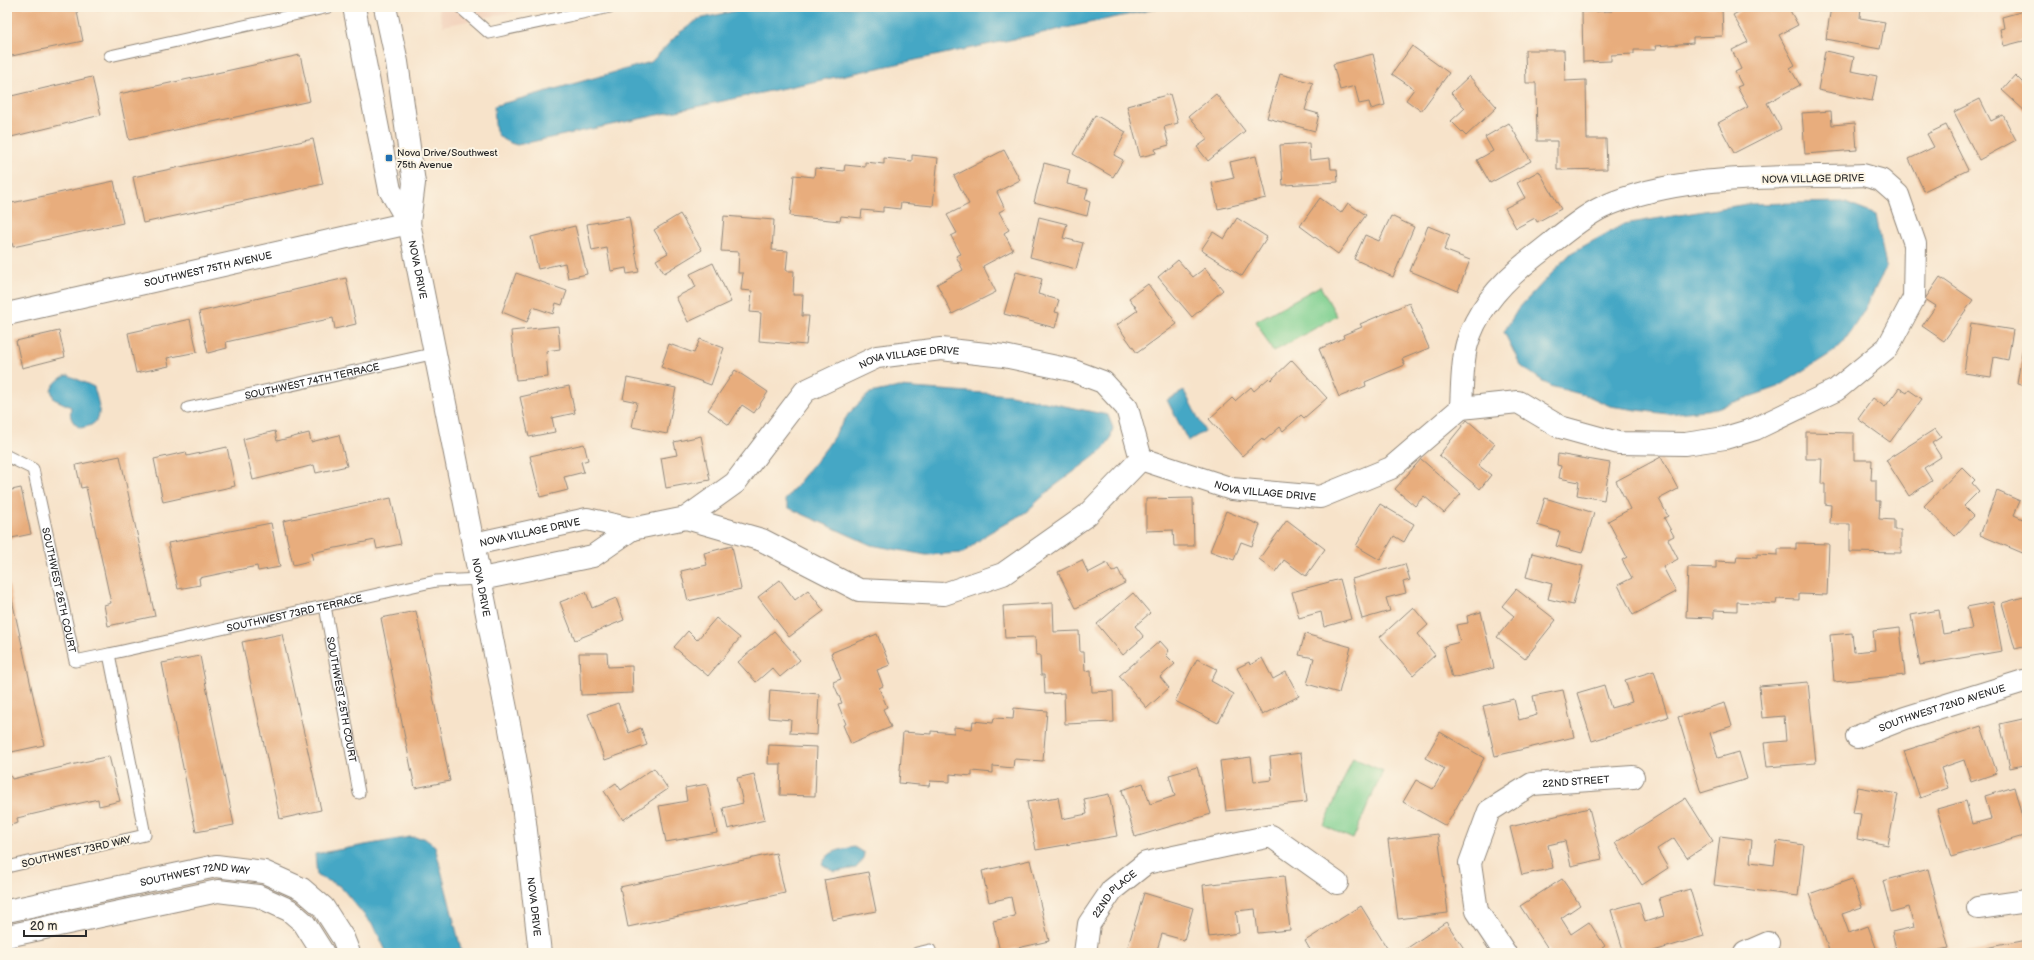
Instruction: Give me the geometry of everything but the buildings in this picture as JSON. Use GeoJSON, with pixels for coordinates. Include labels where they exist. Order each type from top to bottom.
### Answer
{"type":"FeatureCollection","features":[{"type":"Feature","properties":{"kind":"street","name":"NOVA DRIVE"},"geometry":{"type":"LineString","coordinates":[[354,7],[390,190],[409,223],[481,579],[522,796],[540,953]]}},
{"type":"Feature","properties":{"kind":"street","name":"NOVA DRIVE"},"geometry":{"type":"LineString","coordinates":[[385,7],[397,62],[414,183],[409,223]]}},
{"type":"Feature","properties":{"kind":"street","name":"NOVA VILLAGE DRIVE"},"geometry":{"type":"LineString","coordinates":[[1141,459],[1232,489],[1320,497],[1391,468],[1461,408],[1518,402],[1560,426],[1618,443],[1685,444],[1725,438],[1755,429],[1836,390],[1888,347],[1914,298],[1915,244],[1898,194],[1881,180],[1863,175],[1699,182],[1648,193],[1602,208],[1567,232],[1512,274],[1478,315],[1466,345],[1461,408]]}},
{"type":"Feature","properties":{"kind":"street","name":"SOUTHWEST 75TH AVENUE"},"geometry":{"type":"LineString","coordinates":[[7,314],[409,223]]}},
{"type":"Feature","properties":{"kind":"street","name":"NOVA VILLAGE DRIVE"},"geometry":{"type":"LineString","coordinates":[[481,579],[593,556],[632,529],[686,518],[735,483],[805,391],[877,357],[941,349],[1004,356],[1078,372],[1103,382],[1127,408],[1141,459]]}},
{"type":"Feature","properties":{"kind":"street","name":"NOVA VILLAGE DRIVE"},"geometry":{"type":"LineString","coordinates":[[686,518],[762,540],[859,590],[944,594],[1003,574],[1087,515],[1141,459]]}},
{"type":"Feature","properties":{"kind":"street","name":"NOVA VILLAGE DRIVE"},"geometry":{"type":"LineString","coordinates":[[474,544],[587,519],[632,529]]}},
{"type":"Feature","properties":{"kind":"street","name":"SOUTHWEST 72ND AVENUE"},"geometry":{"type":"LineString","coordinates":[[1857,737],[1906,718],[2027,680]]}},
{"type":"Feature","properties":{"kind":"street","name":"22ND STREET"},"geometry":{"type":"LineString","coordinates":[[1505,953],[1477,911],[1470,862],[1488,811],[1532,784],[1633,777]]}},
{"type":"Feature","properties":{"kind":"street","name":"22ND PLACE"},"geometry":{"type":"LineString","coordinates":[[1085,953],[1089,924],[1112,890],[1146,863],[1271,836],[1337,883]]}},
{"type":"Feature","properties":{"kind":"street","name":"SOUTHWEST 72ND WAY"},"geometry":{"type":"LineString","coordinates":[[7,911],[216,866],[264,872],[302,889],[323,907],[343,938],[349,953]]}},
{"type":"Feature","properties":{"kind":"street","name":"SOUTHWEST 72ND WAY"},"geometry":{"type":"LineString","coordinates":[[7,936],[218,891],[258,896],[289,910],[304,924],[323,953]]}},
{"type":"Feature","properties":{"kind":"street"},"geometry":{"type":"LineString","coordinates":[[1978,908],[2027,901]]}},
{"type":"Feature","properties":{"kind":"street"},"geometry":{"type":"LineString","coordinates":[[1746,953],[1768,943]]}},
{"type":"Feature","properties":{"kind":"lane"},"geometry":{"type":"LineString","coordinates":[[110,56],[329,7]]}},
{"type":"Feature","properties":{"kind":"lane"},"geometry":{"type":"LineString","coordinates":[[462,7],[463,10],[488,33],[610,7]]}},
{"type":"Feature","properties":{"kind":"lane","name":"SOUTHWEST 74TH TERRACE"},"geometry":{"type":"LineString","coordinates":[[188,408],[436,353]]}},
{"type":"Feature","properties":{"kind":"lane","name":"SOUTHWEST 26TH COURT"},"geometry":{"type":"LineString","coordinates":[[7,456],[33,469],[75,661],[109,654]]}},
{"type":"Feature","properties":{"kind":"lane","name":"SOUTHWEST 73RD TERRACE"},"geometry":{"type":"LineString","coordinates":[[109,654],[436,581],[481,579]]}},
{"type":"Feature","properties":{"kind":"lane","name":"SOUTHWEST 25TH COURT"},"geometry":{"type":"LineString","coordinates":[[325,606],[359,793]]}},
{"type":"Feature","properties":{"kind":"lane","name":"SOUTHWEST 73RD WAY"},"geometry":{"type":"LineString","coordinates":[[7,867],[145,835],[109,654]]}},
{"type":"Feature","properties":{"kind":"lane"},"geometry":{"type":"LineString","coordinates":[[917,953],[930,952]]}},
{"type":"Feature","properties":{"kind":"shaded area"},"geometry":{"type":"Polygon","coordinates":[[[438,7],[537,7],[443,26],[438,7]]]}},
{"type":"Feature","properties":{"kind":"green space"},"geometry":{"type":"Polygon","coordinates":[[[1320,286],[1337,316],[1273,352],[1256,321],[1320,286]]]}},
{"type":"Feature","properties":{"kind":"green space"},"geometry":{"type":"Polygon","coordinates":[[[1353,758],[1383,771],[1353,839],[1324,826],[1353,758]]]}},
{"type":"Feature","properties":{"kind":"water"},"geometry":{"type":"Polygon","coordinates":[[[752,7],[1164,7],[517,145],[503,139],[496,132],[494,106],[651,62],[679,33],[699,19],[752,7]]]}},
{"type":"Feature","properties":{"kind":"water"},"geometry":{"type":"Polygon","coordinates":[[[1843,202],[1876,215],[1886,267],[1864,311],[1843,343],[1833,352],[1778,387],[1714,409],[1668,414],[1610,406],[1588,396],[1550,386],[1521,366],[1504,332],[1518,309],[1571,253],[1624,224],[1747,204],[1843,202]]]}},
{"type":"Feature","properties":{"kind":"water"},"geometry":{"type":"Polygon","coordinates":[[[68,375],[94,387],[98,401],[99,413],[98,418],[89,426],[80,428],[72,419],[70,414],[71,407],[54,399],[51,390],[60,379],[68,375]]]}},
{"type":"Feature","properties":{"kind":"water"},"geometry":{"type":"Polygon","coordinates":[[[899,387],[1011,395],[1108,415],[1113,428],[1110,440],[1103,450],[1052,488],[1026,512],[987,534],[963,553],[926,555],[871,545],[789,508],[785,500],[827,447],[849,413],[870,393],[899,387]]]}},
{"type":"Feature","properties":{"kind":"water"},"geometry":{"type":"Polygon","coordinates":[[[1184,391],[1205,431],[1188,441],[1167,400],[1184,391]]]}},
{"type":"Feature","properties":{"kind":"water"},"geometry":{"type":"Polygon","coordinates":[[[410,837],[424,838],[435,846],[461,949],[460,953],[387,953],[375,928],[340,886],[317,876],[315,854],[410,837]]]}},
{"type":"Feature","properties":{"kind":"water"},"geometry":{"type":"Polygon","coordinates":[[[854,847],[864,853],[863,860],[856,868],[834,872],[822,864],[828,856],[835,851],[854,847]]]}},
{"type":"Feature","properties":{"kind":"place","name":"Nova Drive/Southwest 75th Avenue"},"geometry":{"type":"Point","coordinates":[389,158]}}]}
